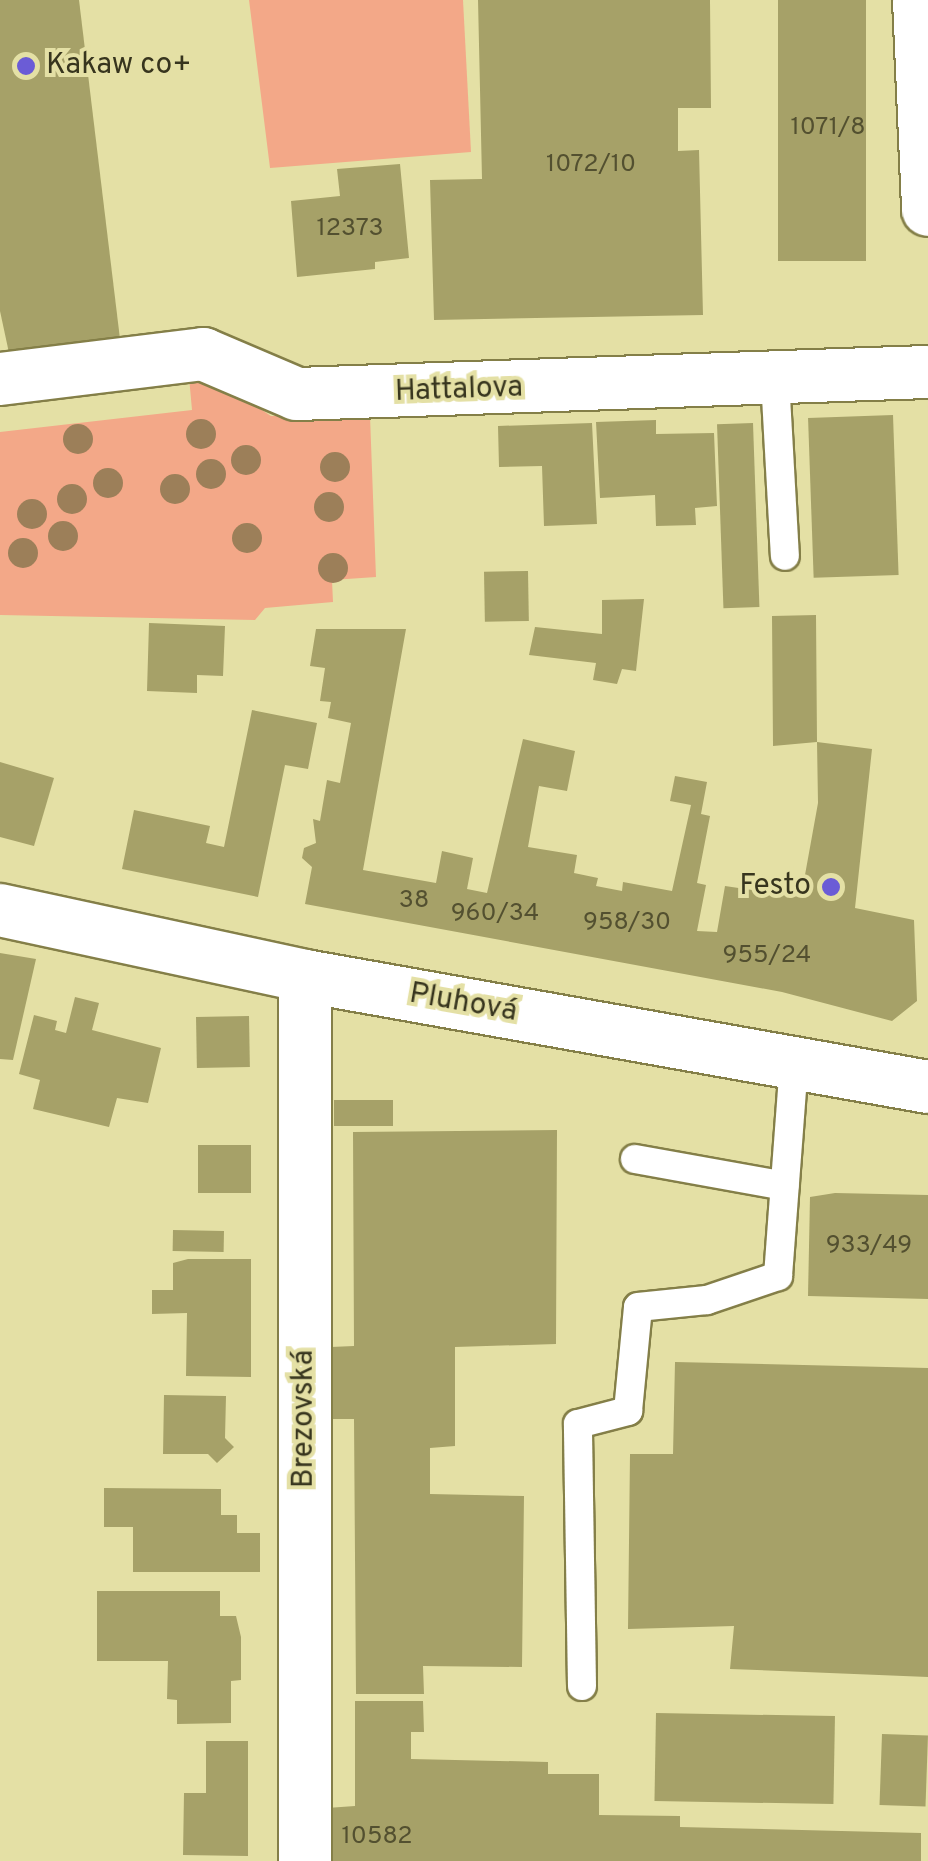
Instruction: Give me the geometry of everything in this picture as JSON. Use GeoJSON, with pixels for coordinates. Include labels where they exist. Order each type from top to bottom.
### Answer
{"type":"FeatureCollection","features":[{"type":"Feature","properties":{"kind":"street"},"geometry":{"type":"LineString","coordinates":[[919,0],[928,210]]}},
{"type":"Feature","properties":{"kind":"street","name":"Hattalova"},"geometry":{"type":"LineString","coordinates":[[0,379],[203,354],[297,394],[928,372]]}},
{"type":"Feature","properties":{"kind":"street","name":"Pluhová"},"geometry":{"type":"LineString","coordinates":[[0,910],[305,976],[928,1087]]}},
{"type":"Feature","properties":{"kind":"street","name":"Brezovská"},"geometry":{"type":"LineString","coordinates":[[304,1861],[305,976]]}},
{"type":"Feature","properties":{"kind":"lane"},"geometry":{"type":"LineString","coordinates":[[775,379],[785,556]]}},
{"type":"Feature","properties":{"kind":"lane"},"geometry":{"type":"LineString","coordinates":[[582,1686],[578,1424],[628,1411],[638,1307],[707,1300],[778,1276],[794,1063]]}},
{"type":"Feature","properties":{"kind":"lane"},"geometry":{"type":"LineString","coordinates":[[635,1159],[785,1186]]}},
{"type":"Feature","properties":{"kind":"shaded area"},"geometry":{"type":"Polygon","coordinates":[[[249,0],[463,0],[471,152],[270,168],[249,0]]]}},
{"type":"Feature","properties":{"kind":"shaded area"},"geometry":{"type":"Polygon","coordinates":[[[189,377],[241,396],[271,416],[370,416],[376,577],[332,580],[333,602],[265,608],[255,620],[0,615],[0,432],[192,410],[189,377]]]}},
{"type":"Feature","properties":{"kind":"building"},"geometry":{"type":"Polygon","coordinates":[[[0,0],[79,0],[120,339],[9,353],[0,311],[0,0]]]}},
{"type":"Feature","properties":{"kind":"building"},"geometry":{"type":"Polygon","coordinates":[[[478,0],[710,0],[711,108],[678,108],[678,151],[699,150],[703,315],[434,320],[430,180],[482,179],[478,0]]]}},
{"type":"Feature","properties":{"kind":"building"},"geometry":{"type":"Polygon","coordinates":[[[778,0],[866,0],[866,261],[778,261],[778,0]]]}},
{"type":"Feature","properties":{"kind":"building"},"geometry":{"type":"Polygon","coordinates":[[[400,164],[409,258],[375,262],[375,269],[297,277],[291,201],[340,196],[337,169],[400,164]]]}},
{"type":"Feature","properties":{"kind":"building"},"geometry":{"type":"Polygon","coordinates":[[[893,415],[899,575],[814,578],[808,418],[893,415]]]}},
{"type":"Feature","properties":{"kind":"building"},"geometry":{"type":"Polygon","coordinates":[[[656,420],[656,434],[714,433],[717,506],[695,508],[696,525],[656,526],[655,495],[600,498],[596,422],[656,420]]]}},
{"type":"Feature","properties":{"kind":"building"},"geometry":{"type":"Polygon","coordinates":[[[592,423],[597,524],[544,526],[542,466],[499,467],[498,426],[592,423]]]}},
{"type":"Feature","properties":{"kind":"building"},"geometry":{"type":"Polygon","coordinates":[[[753,423],[759,607],[723,608],[717,424],[753,423]]]}},
{"type":"Feature","properties":{"kind":"building"},"geometry":{"type":"Polygon","coordinates":[[[528,571],[529,621],[485,622],[484,572],[528,571]]]}},
{"type":"Feature","properties":{"kind":"building"},"geometry":{"type":"Polygon","coordinates":[[[644,599],[636,671],[622,669],[617,684],[593,680],[596,663],[529,655],[535,627],[602,634],[602,600],[644,599]]]}},
{"type":"Feature","properties":{"kind":"building"},"geometry":{"type":"Polygon","coordinates":[[[816,615],[817,742],[773,746],[772,616],[816,615]]]}},
{"type":"Feature","properties":{"kind":"building"},"geometry":{"type":"Polygon","coordinates":[[[149,623],[225,626],[223,676],[197,675],[197,693],[147,691],[149,623]]]}},
{"type":"Feature","properties":{"kind":"building"},"geometry":{"type":"Polygon","coordinates":[[[316,629],[406,629],[363,870],[436,883],[442,851],[473,858],[467,889],[487,893],[523,739],[575,751],[567,791],[539,786],[528,847],[577,855],[574,873],[598,878],[596,886],[622,891],[623,882],[672,891],[691,805],[670,801],[675,776],[707,782],[701,814],[710,816],[697,883],[706,885],[697,931],[717,932],[725,886],[801,897],[818,803],[817,742],[872,749],[855,908],[914,920],[917,1001],[892,1021],[782,992],[305,904],[312,867],[302,858],[304,848],[316,843],[313,819],[320,821],[327,780],[340,783],[351,723],[328,718],[331,702],[320,701],[325,668],[310,666],[316,629]]]}},
{"type":"Feature","properties":{"kind":"building"},"geometry":{"type":"Polygon","coordinates":[[[252,710],[317,723],[308,769],[285,765],[258,897],[122,869],[134,810],[210,826],[206,843],[224,847],[252,710]]]}},
{"type":"Feature","properties":{"kind":"building"},"geometry":{"type":"Polygon","coordinates":[[[0,762],[54,778],[34,846],[0,837],[0,762]]]}},
{"type":"Feature","properties":{"kind":"building"},"geometry":{"type":"Polygon","coordinates":[[[0,953],[36,959],[13,1060],[0,1059],[0,953]]]}},
{"type":"Feature","properties":{"kind":"building"},"geometry":{"type":"Polygon","coordinates":[[[75,997],[99,1003],[92,1030],[161,1048],[148,1103],[117,1098],[109,1127],[33,1109],[40,1080],[19,1074],[34,1015],[57,1021],[55,1030],[66,1033],[75,997]]]}},
{"type":"Feature","properties":{"kind":"building"},"geometry":{"type":"Polygon","coordinates":[[[249,1016],[250,1067],[197,1068],[196,1017],[249,1016]]]}},
{"type":"Feature","properties":{"kind":"building"},"geometry":{"type":"Polygon","coordinates":[[[334,1100],[393,1100],[393,1126],[334,1126],[334,1100]]]}},
{"type":"Feature","properties":{"kind":"building"},"geometry":{"type":"Polygon","coordinates":[[[557,1130],[556,1344],[455,1347],[455,1446],[430,1448],[430,1494],[524,1496],[522,1667],[423,1666],[424,1694],[356,1694],[354,1419],[330,1419],[331,1347],[354,1346],[353,1132],[557,1130]]]}},
{"type":"Feature","properties":{"kind":"building"},"geometry":{"type":"Polygon","coordinates":[[[198,1145],[251,1145],[251,1193],[198,1193],[198,1145]]]}},
{"type":"Feature","properties":{"kind":"building"},"geometry":{"type":"Polygon","coordinates":[[[835,1193],[928,1195],[928,1299],[808,1296],[810,1197],[835,1193]]]}},
{"type":"Feature","properties":{"kind":"building"},"geometry":{"type":"Polygon","coordinates":[[[173,1230],[224,1231],[224,1252],[173,1251],[173,1230]]]}},
{"type":"Feature","properties":{"kind":"building"},"geometry":{"type":"Polygon","coordinates":[[[188,1259],[251,1259],[251,1377],[186,1376],[187,1313],[152,1314],[152,1290],[173,1290],[173,1263],[188,1259]]]}},
{"type":"Feature","properties":{"kind":"building"},"geometry":{"type":"Polygon","coordinates":[[[675,1362],[928,1368],[928,1677],[730,1669],[734,1626],[628,1629],[630,1454],[673,1454],[675,1362]]]}},
{"type":"Feature","properties":{"kind":"building"},"geometry":{"type":"Polygon","coordinates":[[[164,1395],[226,1396],[225,1438],[234,1447],[217,1463],[208,1454],[163,1454],[164,1395]]]}},
{"type":"Feature","properties":{"kind":"building"},"geometry":{"type":"Polygon","coordinates":[[[104,1488],[221,1489],[221,1515],[237,1515],[237,1533],[260,1533],[260,1572],[133,1572],[133,1527],[104,1527],[104,1488]]]}},
{"type":"Feature","properties":{"kind":"building"},"geometry":{"type":"Polygon","coordinates":[[[97,1591],[220,1591],[220,1616],[236,1616],[241,1637],[241,1680],[231,1681],[231,1723],[177,1724],[177,1700],[167,1699],[168,1661],[97,1661],[97,1591]]]}},
{"type":"Feature","properties":{"kind":"building"},"geometry":{"type":"Polygon","coordinates":[[[355,1701],[423,1701],[424,1732],[411,1732],[411,1759],[548,1762],[548,1774],[599,1774],[599,1815],[680,1816],[680,1827],[921,1833],[921,1861],[326,1861],[327,1808],[355,1806],[355,1701]]]}},
{"type":"Feature","properties":{"kind":"building"},"geometry":{"type":"Polygon","coordinates":[[[656,1713],[835,1716],[833,1804],[654,1801],[656,1713]]]}},
{"type":"Feature","properties":{"kind":"building"},"geometry":{"type":"Polygon","coordinates":[[[882,1734],[928,1736],[925,1807],[880,1805],[882,1734]]]}},
{"type":"Feature","properties":{"kind":"building"},"geometry":{"type":"Polygon","coordinates":[[[206,1741],[248,1741],[248,1856],[183,1855],[184,1793],[206,1793],[206,1741]]]}},
{"type":"Feature","properties":{"kind":"place","name":"Kakaw co+"},"geometry":{"type":"Point","coordinates":[26,66]}},
{"type":"Feature","properties":{"kind":"place","name":"Festo"},"geometry":{"type":"Point","coordinates":[831,887]}}]}
